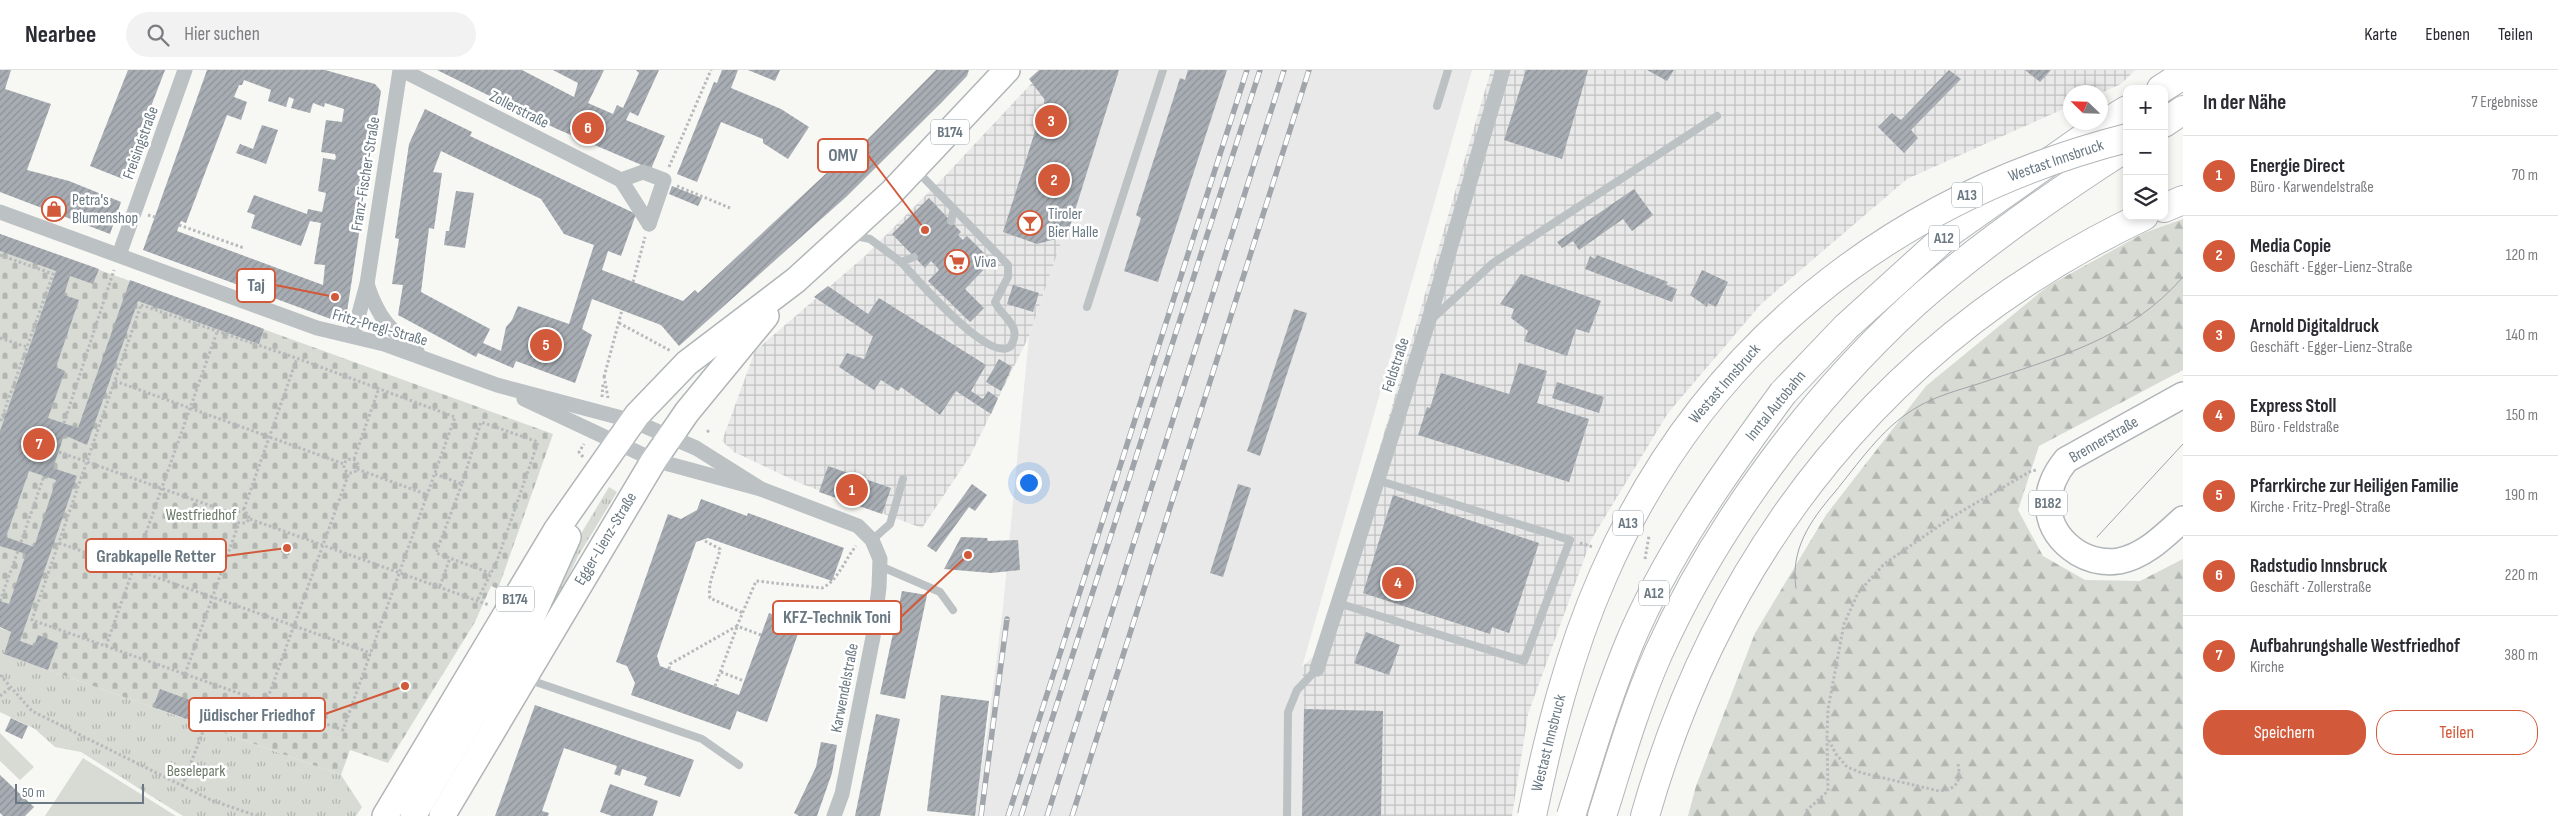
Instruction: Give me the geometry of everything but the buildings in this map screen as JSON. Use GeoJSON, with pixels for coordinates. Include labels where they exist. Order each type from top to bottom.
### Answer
{"type":"FeatureCollection","features":[{"type":"Feature","properties":{"kind":"highway"},"geometry":{"type":"LineString","coordinates":[[2167,85],[2183,75]]}},
{"type":"Feature","properties":{"kind":"highway"},"geometry":{"type":"LineString","coordinates":[[2168,119],[2183,110]]}},
{"type":"Feature","properties":{"kind":"highway","name":"Inntal Autobahn"},"geometry":{"type":"LineString","coordinates":[[1571,816],[1603,711],[1630,642],[1662,576],[1735,459],[1783,393],[1846,327],[1953,230],[2096,129],[2123,112]]}},
{"type":"Feature","properties":{"kind":"highway"},"geometry":{"type":"LineString","coordinates":[[2168,129],[2183,127]]}},
{"type":"Feature","properties":{"kind":"highway","name":"Westast Innsbruck"},"geometry":{"type":"LineString","coordinates":[[1532,816],[1565,678],[1603,576],[1637,506],[1661,467],[1687,428],[1720,386],[1778,325],[1808,298],[1851,264],[1896,234],[1928,215],[2012,175],[2076,152],[2123,139]]}},
{"type":"Feature","properties":{"kind":"highway","name":"Inntal Autobahn"},"geometry":{"type":"LineString","coordinates":[[1602,816],[1642,696],[1658,655],[1690,591],[1726,529],[1809,413],[1859,357],[1916,302],[1974,255],[2050,198],[2123,150]]}},
{"type":"Feature","properties":{"kind":"highway"},"geometry":{"type":"LineString","coordinates":[[2168,206],[2183,200]]}},
{"type":"Feature","properties":{"kind":"highway"},"geometry":{"type":"LineString","coordinates":[[1645,816],[1662,759],[1688,690],[1706,650],[1751,566],[1776,528],[1831,455],[1887,394],[1930,354],[2026,281],[2105,235],[2136,220]]}},
{"type":"Feature","properties":{"kind":"main road","name":"Egger-Lienz-Straße"},"geometry":{"type":"LineString","coordinates":[[385,816],[557,529],[633,421],[687,363],[796,280],[846,234],[915,169],[1007,70]]}},
{"type":"Feature","properties":{"kind":"main road","name":"Egger-Lienz-Straße"},"geometry":{"type":"LineString","coordinates":[[442,816],[670,435],[728,361],[796,280]]}},
{"type":"Feature","properties":{"kind":"main road","name":"Brennerstraße"},"geometry":{"type":"LineString","coordinates":[[2183,394],[2066,460],[2060,468],[2049,493],[2050,519],[2060,539],[2089,558],[2112,561],[2134,556],[2153,545],[2183,519]]}},
{"type":"Feature","properties":{"kind":"main road","name":"Egger-Lienz-Straße"},"geometry":{"type":"LineString","coordinates":[[413,816],[531,619],[591,482]]}},
{"type":"Feature","properties":{"kind":"street","name":"Freisingstraße"},"geometry":{"type":"LineString","coordinates":[[119,255],[185,70]]}},
{"type":"Feature","properties":{"kind":"street","name":"Zollerstraße"},"geometry":{"type":"LineString","coordinates":[[401,70],[621,180]]}},
{"type":"Feature","properties":{"kind":"street","name":"Franz-Fischer-Straße"},"geometry":{"type":"LineString","coordinates":[[353,336],[367,284],[401,70]]}},
{"type":"Feature","properties":{"kind":"street","name":"Feldstraße"},"geometry":{"type":"LineString","coordinates":[[1317,669],[1428,323],[1503,70]]}},
{"type":"Feature","properties":{"kind":"street"},"geometry":{"type":"LineString","coordinates":[[643,172],[664,180],[649,224],[621,180],[643,172]]}},
{"type":"Feature","properties":{"kind":"street","name":"Fritz-Pregl-Straße"},"geometry":{"type":"LineString","coordinates":[[0,212],[317,328],[353,336],[430,360],[497,385],[633,421],[670,435]]}},
{"type":"Feature","properties":{"kind":"street"},"geometry":{"type":"LineString","coordinates":[[367,284],[373,302],[387,326],[430,360]]}},
{"type":"Feature","properties":{"kind":"street","name":"Fritz-Pregl-Straße"},"geometry":{"type":"LineString","coordinates":[[497,385],[617,444],[654,460]]}},
{"type":"Feature","properties":{"kind":"street"},"geometry":{"type":"LineString","coordinates":[[670,435],[709,454],[761,488]]}},
{"type":"Feature","properties":{"kind":"street"},"geometry":{"type":"LineString","coordinates":[[654,460],[761,488],[858,526],[870,537]]}},
{"type":"Feature","properties":{"kind":"street","name":"Karwendelstraße"},"geometry":{"type":"LineString","coordinates":[[834,816],[842,794],[873,637],[879,587],[880,559],[870,537]]}},
{"type":"Feature","properties":{"kind":"lane"},"geometry":{"type":"LineString","coordinates":[[1087,307],[1163,70]]}},
{"type":"Feature","properties":{"kind":"lane"},"geometry":{"type":"LineString","coordinates":[[1437,106],[1448,70]]}},
{"type":"Feature","properties":{"kind":"lane"},"geometry":{"type":"LineString","coordinates":[[1428,323],[1493,263],[1717,116]]}},
{"type":"Feature","properties":{"kind":"lane"},"geometry":{"type":"LineString","coordinates":[[846,234],[870,239],[901,262],[948,313],[979,338],[1001,350],[1010,347],[1015,337],[1014,328],[995,302],[1008,277],[1008,265],[915,169]]}},
{"type":"Feature","properties":{"kind":"lane"},"geometry":{"type":"LineString","coordinates":[[951,221],[954,209]]}},
{"type":"Feature","properties":{"kind":"lane"},"geometry":{"type":"LineString","coordinates":[[901,262],[914,257]]}},
{"type":"Feature","properties":{"kind":"lane"},"geometry":{"type":"LineString","coordinates":[[870,537],[890,524],[903,479]]}},
{"type":"Feature","properties":{"kind":"lane"},"geometry":{"type":"LineString","coordinates":[[1338,603],[1524,661],[1570,540],[1377,480]]}},
{"type":"Feature","properties":{"kind":"lane"},"geometry":{"type":"LineString","coordinates":[[880,566],[940,592],[953,610]]}},
{"type":"Feature","properties":{"kind":"lane"},"geometry":{"type":"LineString","coordinates":[[1287,816],[1288,712],[1296,690],[1317,669]]}},
{"type":"Feature","properties":{"kind":"lane"},"geometry":{"type":"LineString","coordinates":[[525,678],[702,739],[739,765]]}},
{"type":"Feature","properties":{"kind":"path"},"geometry":{"type":"LineString","coordinates":[[711,70],[664,180],[730,208]]}},
{"type":"Feature","properties":{"kind":"path"},"geometry":{"type":"LineString","coordinates":[[633,282],[649,224]]}},
{"type":"Feature","properties":{"kind":"path"},"geometry":{"type":"LineString","coordinates":[[179,225],[244,248]]}},
{"type":"Feature","properties":{"kind":"path"},"geometry":{"type":"LineString","coordinates":[[0,255],[53,274],[0,423]]}},
{"type":"Feature","properties":{"kind":"path"},"geometry":{"type":"LineString","coordinates":[[64,424],[119,255]]}},
{"type":"Feature","properties":{"kind":"path"},"geometry":{"type":"LineString","coordinates":[[141,305],[218,332],[297,358],[455,417],[343,730],[32,620],[141,305]]}},
{"type":"Feature","properties":{"kind":"path"},"geometry":{"type":"LineString","coordinates":[[599,404],[603,395],[604,376],[622,310]]}},
{"type":"Feature","properties":{"kind":"path"},"geometry":{"type":"LineString","coordinates":[[618,323],[668,349],[687,363]]}},
{"type":"Feature","properties":{"kind":"path"},"geometry":{"type":"LineString","coordinates":[[106,646],[218,332]]}},
{"type":"Feature","properties":{"kind":"path"},"geometry":{"type":"LineString","coordinates":[[0,338],[27,347]]}},
{"type":"Feature","properties":{"kind":"path"},"geometry":{"type":"LineString","coordinates":[[59,452],[234,514],[244,510],[297,358]]}},
{"type":"Feature","properties":{"kind":"path"},"geometry":{"type":"LineString","coordinates":[[115,381],[344,464]]}},
{"type":"Feature","properties":{"kind":"path"},"geometry":{"type":"LineString","coordinates":[[354,459],[378,388]]}},
{"type":"Feature","properties":{"kind":"path"},"geometry":{"type":"LineString","coordinates":[[477,601],[497,561],[538,442],[481,422],[462,484],[436,553],[490,573]]}},
{"type":"Feature","properties":{"kind":"path"},"geometry":{"type":"LineString","coordinates":[[706,432],[710,429]]}},
{"type":"Feature","properties":{"kind":"path"},"geometry":{"type":"LineString","coordinates":[[344,464],[346,460],[354,459]]}},
{"type":"Feature","properties":{"kind":"path"},"geometry":{"type":"LineString","coordinates":[[354,459],[357,462],[357,469]]}},
{"type":"Feature","properties":{"kind":"path"},"geometry":{"type":"LineString","coordinates":[[344,464],[346,471],[350,473]]}},
{"type":"Feature","properties":{"kind":"path"},"geometry":{"type":"LineString","coordinates":[[1806,816],[1806,811],[1828,790],[1828,709],[1842,632],[1858,592],[1884,564],[1952,516],[2031,471],[2060,468]]}},
{"type":"Feature","properties":{"kind":"path"},"geometry":{"type":"LineString","coordinates":[[266,703],[322,544],[350,473],[357,469],[428,495]]}},
{"type":"Feature","properties":{"kind":"path"},"geometry":{"type":"LineString","coordinates":[[435,474],[462,484]]}},
{"type":"Feature","properties":{"kind":"path"},"geometry":{"type":"LineString","coordinates":[[21,542],[44,476]]}},
{"type":"Feature","properties":{"kind":"path"},"geometry":{"type":"LineString","coordinates":[[244,510],[250,519],[492,605]]}},
{"type":"Feature","properties":{"kind":"path"},"geometry":{"type":"LineString","coordinates":[[234,514],[235,520],[239,523],[245,523],[250,519]]}},
{"type":"Feature","properties":{"kind":"path"},"geometry":{"type":"LineString","coordinates":[[186,674],[239,523]]}},
{"type":"Feature","properties":{"kind":"path"},"geometry":{"type":"LineString","coordinates":[[715,686],[756,581],[822,588],[831,584],[848,556],[870,537]]}},
{"type":"Feature","properties":{"kind":"path"},"geometry":{"type":"LineString","coordinates":[[705,541],[720,549],[717,565],[708,588],[710,598],[743,613]]}},
{"type":"Feature","properties":{"kind":"path"},"geometry":{"type":"LineString","coordinates":[[59,543],[371,653]]}},
{"type":"Feature","properties":{"kind":"path"},"geometry":{"type":"LineString","coordinates":[[0,601],[18,551]]}},
{"type":"Feature","properties":{"kind":"path"},"geometry":{"type":"LineString","coordinates":[[440,586],[450,558]]}},
{"type":"Feature","properties":{"kind":"path"},"geometry":{"type":"LineString","coordinates":[[669,669],[670,664],[737,626],[761,634]]}},
{"type":"Feature","properties":{"kind":"path"},"geometry":{"type":"LineString","coordinates":[[721,672],[744,681]]}},
{"type":"Feature","properties":{"kind":"path"},"geometry":{"type":"LineString","coordinates":[[0,675],[32,711],[211,800],[257,816]]}},
{"type":"Feature","properties":{"kind":"path"},"geometry":{"type":"LineString","coordinates":[[0,696],[11,688]]}},
{"type":"Feature","properties":{"kind":"path"},"geometry":{"type":"LineString","coordinates":[[182,786],[204,729]]}},
{"type":"Feature","properties":{"kind":"path"},"geometry":{"type":"LineString","coordinates":[[1827,737],[1836,754],[1847,767],[1862,773],[1939,791],[1950,790],[1957,785],[1960,776],[1958,764]]}},
{"type":"Feature","properties":{"kind":"shaded area"},"geometry":{"type":"Polygon","coordinates":[[[1044,70],[1120,70],[1029,336],[970,456],[922,528],[802,484],[734,452],[722,441],[755,351],[865,256],[943,178],[1044,70]]]}},
{"type":"Feature","properties":{"kind":"shaded area"},"geometry":{"type":"Polygon","coordinates":[[[1120,70],[1472,70],[1302,667],[1304,709],[1302,816],[973,816],[988,728],[1003,607],[1029,336],[1120,70]]]}},
{"type":"Feature","properties":{"kind":"shaded area"},"geometry":{"type":"Polygon","coordinates":[[[1491,70],[2135,70],[2121,84],[2108,90],[2108,85],[2063,85],[2063,109],[1907,179],[1761,304],[1668,413],[1591,540],[1528,714],[1512,816],[1302,816],[1304,709],[1302,667],[1320,650],[1491,70]]]}},
{"type":"Feature","properties":{"kind":"green space"},"geometry":{"type":"Polygon","coordinates":[[[2183,219],[2183,370],[2039,446],[2018,510],[2043,556],[2085,580],[2140,581],[2183,559],[2183,816],[1688,816],[1696,786],[1755,633],[1826,515],[1926,386],[2048,286],[2144,233],[2183,219]]]}},
{"type":"Feature","properties":{"kind":"green space","name":"Westfriedhof"},"geometry":{"type":"Polygon","coordinates":[[[0,234],[553,434],[498,589],[491,586],[475,622],[388,763],[350,750],[341,775],[4,654],[11,632],[0,627],[0,234]]]}},
{"type":"Feature","properties":{"kind":"green space"},"geometry":{"type":"Polygon","coordinates":[[[609,487],[617,492],[577,558],[554,608],[531,636],[582,532],[609,487]]]}},
{"type":"Feature","properties":{"kind":"green space","name":"Beselepark"},"geometry":{"type":"Polygon","coordinates":[[[0,628],[11,632],[4,654],[341,775],[362,807],[356,816],[183,816],[81,752],[55,747],[35,729],[0,712],[0,628]]]}},
{"type":"Feature","properties":{"kind":"green space"},"geometry":{"type":"Polygon","coordinates":[[[0,733],[34,767],[20,780],[0,761],[0,733]]]}},
{"type":"Feature","properties":{"kind":"green space"},"geometry":{"type":"Polygon","coordinates":[[[83,758],[176,816],[45,816],[83,758]]]}},
{"type":"Feature","properties":{"kind":"tram line"},"geometry":{"type":"LineString","coordinates":[[1796,588],[1796,561],[1799,549],[1810,525],[1871,448],[1902,417],[1922,404],[1939,397],[2064,355],[2090,344],[2139,316],[2162,299],[2183,277]]}},
{"type":"Feature","properties":{"kind":"tram line"},"geometry":{"type":"LineString","coordinates":[[2097,537],[2183,444]]}},
{"type":"Feature","properties":{"kind":"railway"},"geometry":{"type":"LineString","coordinates":[[1008,816],[1247,70]]}},
{"type":"Feature","properties":{"kind":"railway"},"geometry":{"type":"LineString","coordinates":[[1021,816],[1260,70]]}},
{"type":"Feature","properties":{"kind":"railway"},"geometry":{"type":"LineString","coordinates":[[1047,816],[1284,70]]}},
{"type":"Feature","properties":{"kind":"railway"},"geometry":{"type":"LineString","coordinates":[[1072,816],[1309,70]]}},
{"type":"Feature","properties":{"kind":"railway"},"geometry":{"type":"LineString","coordinates":[[981,816],[1007,619]]}},
{"type":"Feature","properties":{"kind":"place","name":"Arnold Digitaldruck"},"geometry":{"type":"Point","coordinates":[1051,121]}},
{"type":"Feature","properties":{"kind":"place","name":"Radstudio Innsbruck"},"geometry":{"type":"Point","coordinates":[588,128]}},
{"type":"Feature","properties":{"kind":"place","name":"Media Copie"},"geometry":{"type":"Point","coordinates":[1054,180]}},
{"type":"Feature","properties":{"kind":"place","name":"Petra's Blumenshop"},"geometry":{"type":"Point","coordinates":[54,209]}},
{"type":"Feature","properties":{"kind":"place","name":"Tiroler Bier Halle"},"geometry":{"type":"Point","coordinates":[1030,223]}},
{"type":"Feature","properties":{"kind":"place","name":"OMV"},"geometry":{"type":"Point","coordinates":[925,230]}},
{"type":"Feature","properties":{"kind":"place","name":"Viva"},"geometry":{"type":"Point","coordinates":[957,262]}},
{"type":"Feature","properties":{"kind":"place","name":"Taj"},"geometry":{"type":"Point","coordinates":[335,297]}},
{"type":"Feature","properties":{"kind":"place","name":"Pfarrkirche zur Heiligen Familie"},"geometry":{"type":"Point","coordinates":[546,345]}},
{"type":"Feature","properties":{"kind":"place","name":"Aufbahrungshalle Westfriedhof"},"geometry":{"type":"Point","coordinates":[39,444]}},
{"type":"Feature","properties":{"kind":"place","name":"Energie Direct"},"geometry":{"type":"Point","coordinates":[852,490]}},
{"type":"Feature","properties":{"kind":"place","name":"Grabkapelle Retter"},"geometry":{"type":"Point","coordinates":[287,548]}},
{"type":"Feature","properties":{"kind":"place","name":"KFZ-Technik Toni"},"geometry":{"type":"Point","coordinates":[968,555]}},
{"type":"Feature","properties":{"kind":"place","name":"Express Stoll"},"geometry":{"type":"Point","coordinates":[1398,583]}},
{"type":"Feature","properties":{"kind":"place","name":"Jüdischer Friedhof"},"geometry":{"type":"Point","coordinates":[405,686]}}]}
